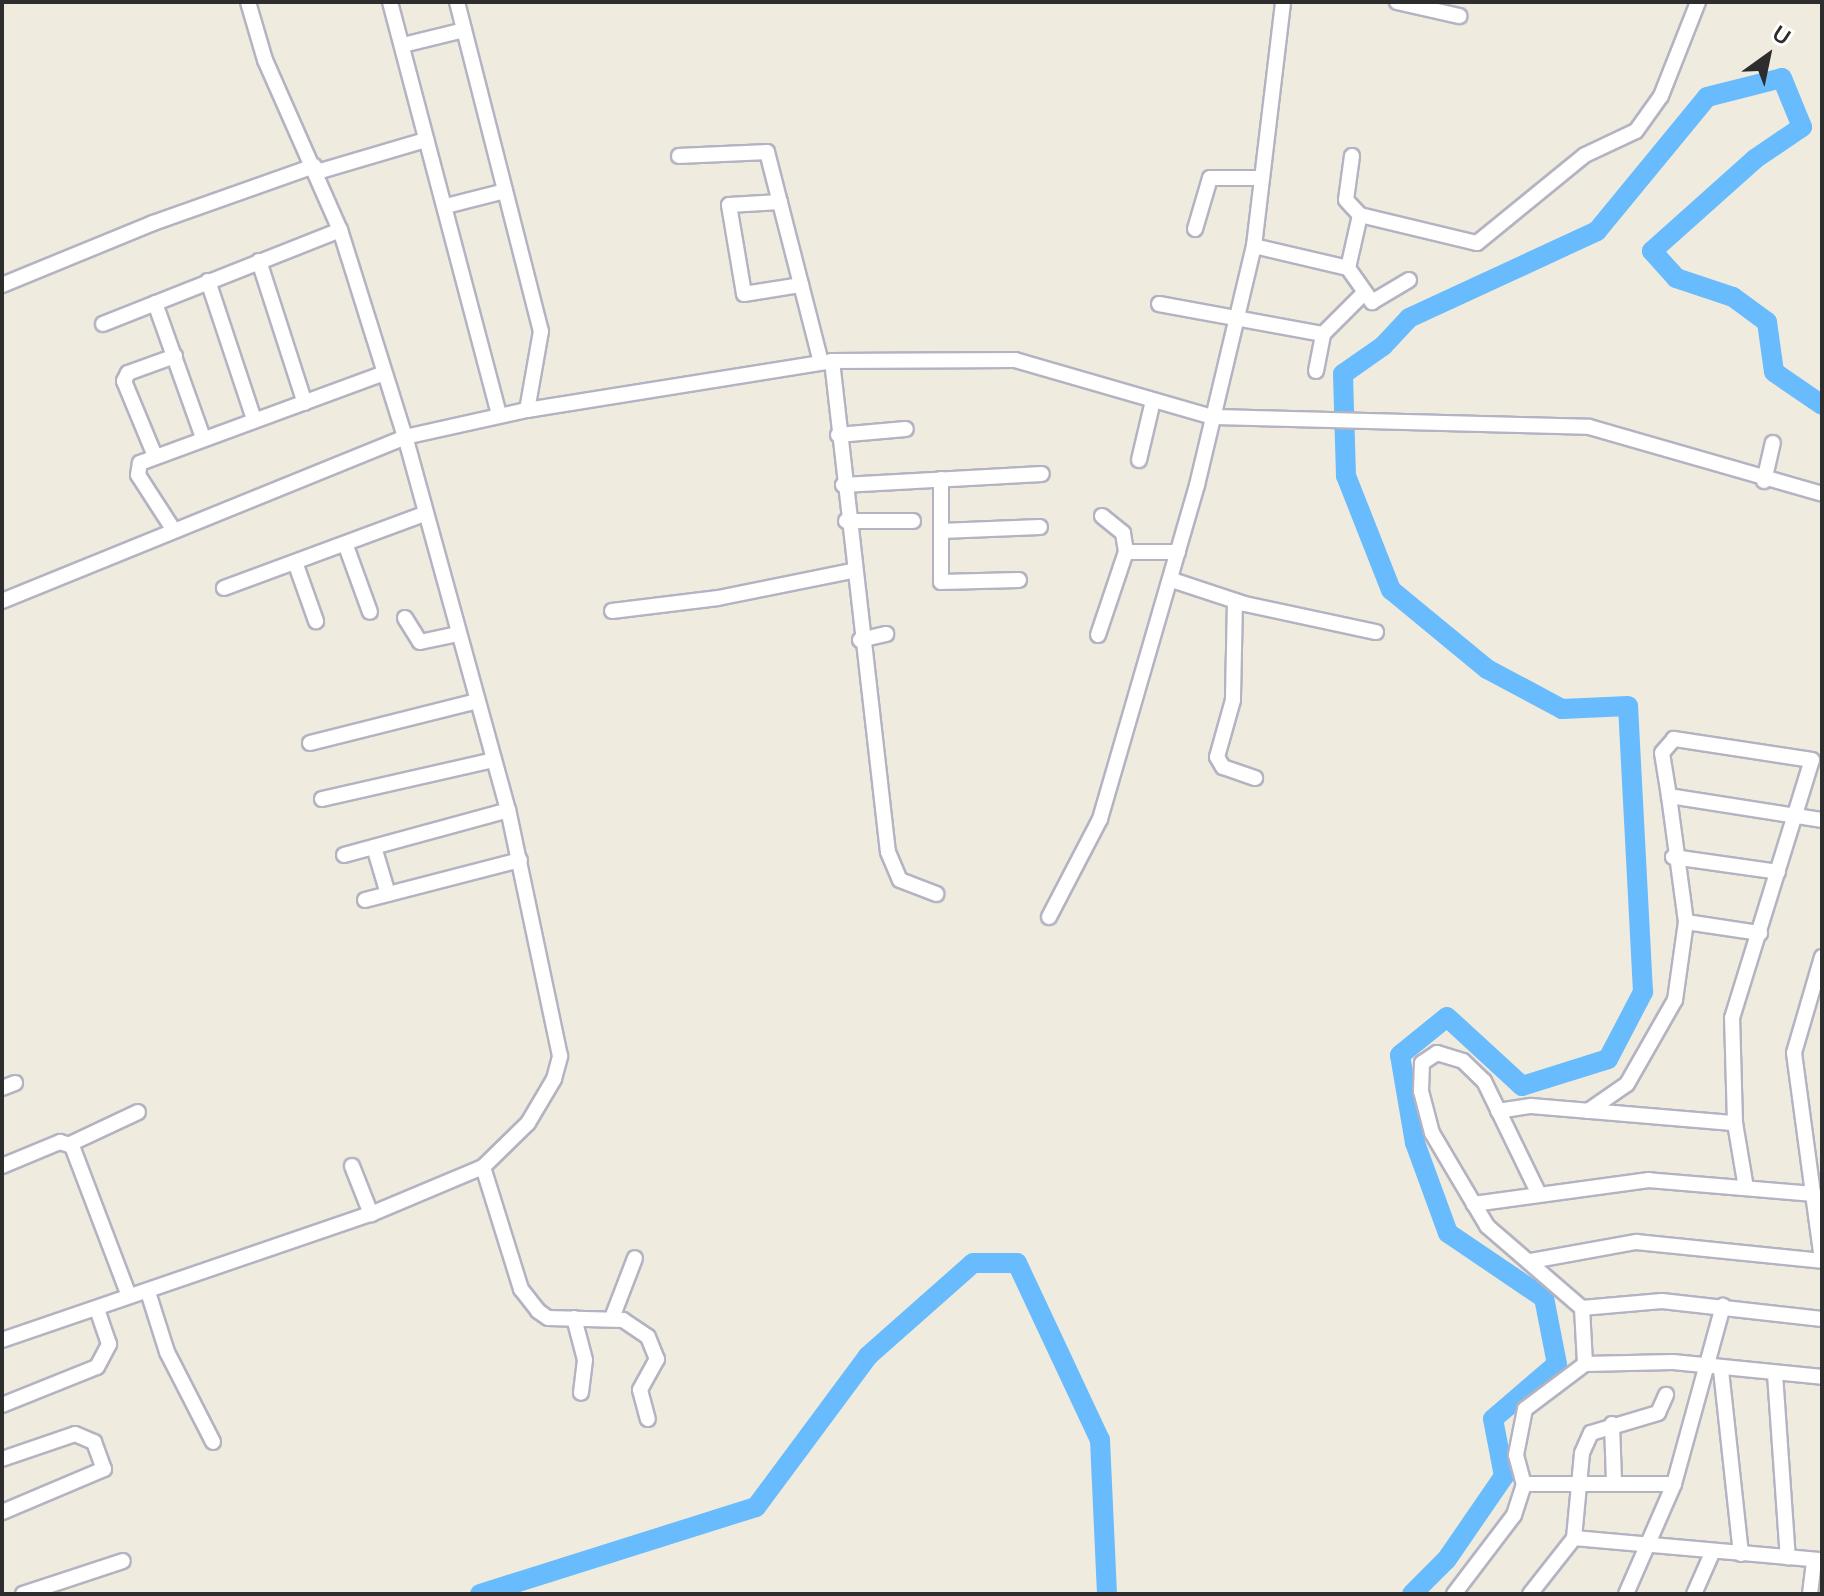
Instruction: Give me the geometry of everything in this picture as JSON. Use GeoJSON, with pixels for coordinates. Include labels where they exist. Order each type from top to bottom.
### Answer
{"type":"FeatureCollection","features":[{"type":"Feature","properties":{"kind":"street"},"geometry":{"type":"LineString","coordinates":[[2,1340],[371,1214],[483,1167],[528,1123],[554,1079],[560,1056],[508,810],[405,437],[340,230],[316,169],[265,60],[248,2]]}},
{"type":"Feature","properties":{"kind":"street"},"geometry":{"type":"LineString","coordinates":[[390,2],[499,415]]}},
{"type":"Feature","properties":{"kind":"street"},"geometry":{"type":"LineString","coordinates":[[457,2],[541,331],[527,410]]}},
{"type":"Feature","properties":{"kind":"street"},"geometry":{"type":"LineString","coordinates":[[1049,917],[1100,819],[1172,580],[1213,417],[1234,315],[1254,246],[1283,2]]}},
{"type":"Feature","properties":{"kind":"street"},"geometry":{"type":"LineString","coordinates":[[1397,2],[1459,16]]}},
{"type":"Feature","properties":{"kind":"street"},"geometry":{"type":"LineString","coordinates":[[1352,156],[1346,200],[1360,215],[1469,244],[1483,241],[1527,197],[1645,121],[1669,80],[1698,2]]}},
{"type":"Feature","properties":{"kind":"street"},"geometry":{"type":"LineString","coordinates":[[403,45],[464,30]]}},
{"type":"Feature","properties":{"kind":"street"},"geometry":{"type":"LineString","coordinates":[[2,285],[316,169],[426,140]]}},
{"type":"Feature","properties":{"kind":"street"},"geometry":{"type":"LineString","coordinates":[[679,156],[767,152],[801,285],[826,362],[838,435],[860,640],[892,871],[908,885],[936,894]]}},
{"type":"Feature","properties":{"kind":"street"},"geometry":{"type":"LineString","coordinates":[[1195,229],[1210,178],[1260,178]]}},
{"type":"Feature","properties":{"kind":"street"},"geometry":{"type":"LineString","coordinates":[[446,206],[505,191]]}},
{"type":"Feature","properties":{"kind":"street"},"geometry":{"type":"LineString","coordinates":[[780,202],[729,205],[744,294],[801,285]]}},
{"type":"Feature","properties":{"kind":"street"},"geometry":{"type":"LineString","coordinates":[[1360,215],[1348,268],[1363,294],[1376,302],[1409,280]]}},
{"type":"Feature","properties":{"kind":"street"},"geometry":{"type":"LineString","coordinates":[[103,324],[340,230]]}},
{"type":"Feature","properties":{"kind":"street"},"geometry":{"type":"LineString","coordinates":[[1254,246],[1348,268]]}},
{"type":"Feature","properties":{"kind":"street"},"geometry":{"type":"LineString","coordinates":[[259,261],[305,403]]}},
{"type":"Feature","properties":{"kind":"street"},"geometry":{"type":"LineString","coordinates":[[208,281],[254,419]]}},
{"type":"Feature","properties":{"kind":"street"},"geometry":{"type":"LineString","coordinates":[[1316,371],[1323,334],[1363,294]]}},
{"type":"Feature","properties":{"kind":"street"},"geometry":{"type":"LineString","coordinates":[[155,303],[203,438]]}},
{"type":"Feature","properties":{"kind":"street"},"geometry":{"type":"LineString","coordinates":[[1159,304],[1234,315],[1323,334]]}},
{"type":"Feature","properties":{"kind":"street"},"geometry":{"type":"LineString","coordinates":[[155,456],[124,381],[128,373],[175,356]]}},
{"type":"Feature","properties":{"kind":"street"},"geometry":{"type":"LineString","coordinates":[[2,601],[405,437],[527,410],[826,362],[985,357],[1047,367],[1213,417],[1329,425],[1589,427],[1764,481],[1822,494]]}},
{"type":"Feature","properties":{"kind":"street"},"geometry":{"type":"LineString","coordinates":[[173,529],[137,471],[155,456],[384,373]]}},
{"type":"Feature","properties":{"kind":"street"},"geometry":{"type":"LineString","coordinates":[[1139,460],[1153,401]]}},
{"type":"Feature","properties":{"kind":"street"},"geometry":{"type":"LineString","coordinates":[[838,435],[906,429]]}},
{"type":"Feature","properties":{"kind":"street"},"geometry":{"type":"LineString","coordinates":[[1764,481],[1773,443]]}},
{"type":"Feature","properties":{"kind":"street"},"geometry":{"type":"LineString","coordinates":[[843,485],[1042,474]]}},
{"type":"Feature","properties":{"kind":"street"},"geometry":{"type":"LineString","coordinates":[[941,479],[941,582],[1019,580]]}},
{"type":"Feature","properties":{"kind":"street"},"geometry":{"type":"LineString","coordinates":[[224,588],[346,546],[424,514]]}},
{"type":"Feature","properties":{"kind":"street"},"geometry":{"type":"LineString","coordinates":[[1098,635],[1126,552],[1123,533],[1102,516]]}},
{"type":"Feature","properties":{"kind":"street"},"geometry":{"type":"LineString","coordinates":[[846,521],[913,521]]}},
{"type":"Feature","properties":{"kind":"street"},"geometry":{"type":"LineString","coordinates":[[941,531],[1040,527]]}},
{"type":"Feature","properties":{"kind":"street"},"geometry":{"type":"LineString","coordinates":[[346,546],[370,612]]}},
{"type":"Feature","properties":{"kind":"street"},"geometry":{"type":"LineString","coordinates":[[1126,552],[1178,552]]}},
{"type":"Feature","properties":{"kind":"street"},"geometry":{"type":"LineString","coordinates":[[295,562],[316,621]]}},
{"type":"Feature","properties":{"kind":"street"},"geometry":{"type":"LineString","coordinates":[[612,611],[718,598],[852,571]]}},
{"type":"Feature","properties":{"kind":"street"},"geometry":{"type":"LineString","coordinates":[[1172,580],[1235,601],[1376,632]]}},
{"type":"Feature","properties":{"kind":"street"},"geometry":{"type":"LineString","coordinates":[[1235,601],[1233,700],[1217,757],[1223,767],[1255,778]]}},
{"type":"Feature","properties":{"kind":"street"},"geometry":{"type":"LineString","coordinates":[[405,618],[420,642],[457,634]]}},
{"type":"Feature","properties":{"kind":"street"},"geometry":{"type":"LineString","coordinates":[[860,640],[886,634]]}},
{"type":"Feature","properties":{"kind":"street"},"geometry":{"type":"LineString","coordinates":[[310,743],[477,701]]}},
{"type":"Feature","properties":{"kind":"street"},"geometry":{"type":"LineString","coordinates":[[1587,1112],[1627,1084],[1667,1022],[1686,922],[1673,857],[1669,796],[1662,753],[1674,739],[1803,754],[1812,760],[1812,774],[1796,815],[1730,1032],[1735,1123],[1746,1188]]}},
{"type":"Feature","properties":{"kind":"street"},"geometry":{"type":"LineString","coordinates":[[322,799],[494,760]]}},
{"type":"Feature","properties":{"kind":"street"},"geometry":{"type":"LineString","coordinates":[[1669,796],[1822,820]]}},
{"type":"Feature","properties":{"kind":"street"},"geometry":{"type":"LineString","coordinates":[[344,855],[508,810]]}},
{"type":"Feature","properties":{"kind":"street"},"geometry":{"type":"LineString","coordinates":[[374,847],[388,894]]}},
{"type":"Feature","properties":{"kind":"street"},"geometry":{"type":"LineString","coordinates":[[1673,857],[1778,872]]}},
{"type":"Feature","properties":{"kind":"street"},"geometry":{"type":"LineString","coordinates":[[365,900],[520,860]]}},
{"type":"Feature","properties":{"kind":"street"},"geometry":{"type":"LineString","coordinates":[[1686,922],[1760,933]]}},
{"type":"Feature","properties":{"kind":"street"},"geometry":{"type":"LineString","coordinates":[[1531,1261],[1613,1244],[1693,1244],[1822,1260],[1794,1053],[1817,990],[1822,957]]}},
{"type":"Feature","properties":{"kind":"street"},"geometry":{"type":"LineString","coordinates":[[1538,1192],[1484,1081],[1463,1061],[1437,1053],[1422,1063],[1421,1091],[1432,1133],[1487,1226],[1582,1308],[1585,1364]]}},
{"type":"Feature","properties":{"kind":"street"},"geometry":{"type":"LineString","coordinates":[[1498,1111],[1531,1106],[1735,1123]]}},
{"type":"Feature","properties":{"kind":"street"},"geometry":{"type":"LineString","coordinates":[[2,1166],[60,1142],[70,1144],[138,1112]]}},
{"type":"Feature","properties":{"kind":"street"},"geometry":{"type":"LineString","coordinates":[[70,1144],[129,1296]]}},
{"type":"Feature","properties":{"kind":"street"},"geometry":{"type":"LineString","coordinates":[[352,1166],[371,1214]]}},
{"type":"Feature","properties":{"kind":"street"},"geometry":{"type":"LineString","coordinates":[[483,1167],[521,1289],[548,1318],[612,1318],[633,1325],[653,1346],[655,1373],[640,1390],[648,1419]]}},
{"type":"Feature","properties":{"kind":"street"},"geometry":{"type":"LineString","coordinates":[[1474,1204],[1538,1192],[1649,1180],[1814,1194]]}},
{"type":"Feature","properties":{"kind":"street"},"geometry":{"type":"LineString","coordinates":[[612,1318],[635,1258]]}},
{"type":"Feature","properties":{"kind":"street"},"geometry":{"type":"LineString","coordinates":[[148,1292],[167,1352],[213,1442]]}},
{"type":"Feature","properties":{"kind":"street"},"geometry":{"type":"LineString","coordinates":[[1582,1308],[1662,1301],[1822,1319]]}},
{"type":"Feature","properties":{"kind":"street"},"geometry":{"type":"LineString","coordinates":[[1626,1594],[1674,1484],[1715,1369],[1723,1306]]}},
{"type":"Feature","properties":{"kind":"street"},"geometry":{"type":"LineString","coordinates":[[2,1405],[97,1367],[109,1344],[97,1310]]}},
{"type":"Feature","properties":{"kind":"street"},"geometry":{"type":"LineString","coordinates":[[574,1318],[585,1360],[581,1393]]}},
{"type":"Feature","properties":{"kind":"street"},"geometry":{"type":"LineString","coordinates":[[1454,1594],[1514,1515],[1524,1484],[1516,1455],[1525,1409],[1585,1364],[1648,1361],[1822,1377]]}},
{"type":"Feature","properties":{"kind":"street"},"geometry":{"type":"LineString","coordinates":[[1715,1369],[1741,1554]]}},
{"type":"Feature","properties":{"kind":"street"},"geometry":{"type":"LineString","coordinates":[[1775,1374],[1788,1558]]}},
{"type":"Feature","properties":{"kind":"street"},"geometry":{"type":"LineString","coordinates":[[1530,1594],[1574,1538],[1579,1487],[1586,1444],[1591,1433],[1612,1424],[1658,1413],[1666,1395]]}},
{"type":"Feature","properties":{"kind":"street"},"geometry":{"type":"LineString","coordinates":[[1612,1424],[1614,1482]]}},
{"type":"Feature","properties":{"kind":"street"},"geometry":{"type":"LineString","coordinates":[[2,1459],[75,1434],[94,1442],[104,1469],[2,1512]]}},
{"type":"Feature","properties":{"kind":"street"},"geometry":{"type":"LineString","coordinates":[[1524,1484],[1579,1487],[1614,1482],[1674,1484]]}},
{"type":"Feature","properties":{"kind":"street"},"geometry":{"type":"LineString","coordinates":[[1574,1538],[1818,1560],[1810,1594]]}},
{"type":"Feature","properties":{"kind":"street"},"geometry":{"type":"LineString","coordinates":[[1694,1594],[1713,1551]]}},
{"type":"Feature","properties":{"kind":"street"},"geometry":{"type":"LineString","coordinates":[[23,1594],[123,1561]]}},
{"type":"Feature","properties":{"kind":"waterway"},"geometry":{"type":"LineString","coordinates":[[1412,1594],[1447,1559],[1504,1476],[1493,1419],[1557,1364],[1544,1298],[1448,1233],[1415,1143],[1400,1055],[1447,1017],[1522,1086],[1608,1059],[1643,992],[1628,706],[1562,709],[1487,669],[1391,590],[1346,476],[1343,374],[1383,346],[1409,318],[1597,231],[1707,97],[1782,78],[1802,127],[1755,159],[1652,251],[1676,278],[1733,297],[1767,322],[1774,372],[1822,405]]}},
{"type":"Feature","properties":{"kind":"waterway"},"geometry":{"type":"LineString","coordinates":[[480,1594],[756,1507],[868,1356],[973,1263],[1017,1263],[1100,1440],[1107,1594]]}}]}
